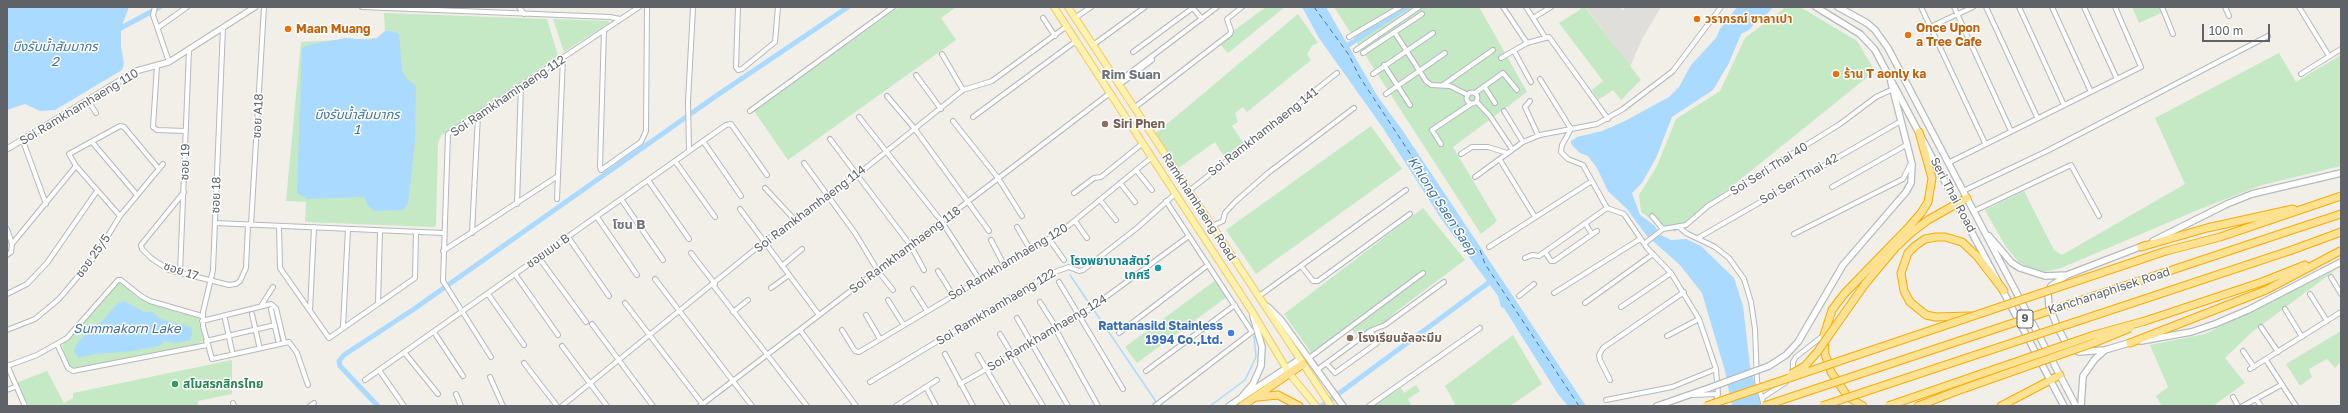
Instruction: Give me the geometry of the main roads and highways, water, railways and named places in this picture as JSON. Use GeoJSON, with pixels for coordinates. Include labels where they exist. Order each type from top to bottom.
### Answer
{"type":"FeatureCollection","features":[{"type":"Feature","properties":{"kind":"highway"},"geometry":{"type":"LineString","coordinates":[[1863,406],[1848,397],[1831,372],[1825,354],[1824,335],[1832,310],[1844,294],[1921,213],[1931,191],[1932,178],[1919,132]]}},
{"type":"Feature","properties":{"kind":"highway"},"geometry":{"type":"LineString","coordinates":[[1895,248],[1928,220],[1957,202],[1965,194]]}},
{"type":"Feature","properties":{"kind":"highway"},"geometry":{"type":"LineString","coordinates":[[1706,406],[2166,251],[2220,237],[2341,196]]}},
{"type":"Feature","properties":{"kind":"highway"},"geometry":{"type":"LineString","coordinates":[[2141,247],[2207,228],[2315,205]]}},
{"type":"Feature","properties":{"kind":"highway","name":"Kanchanaphisek Road"},"geometry":{"type":"LineString","coordinates":[[1764,406],[2341,214]]}},
{"type":"Feature","properties":{"kind":"highway"},"geometry":{"type":"LineString","coordinates":[[1764,387],[1804,366],[1829,338],[1865,284],[1895,248],[1908,228]]}},
{"type":"Feature","properties":{"kind":"highway","name":"Kanchanaphisek Road"},"geometry":{"type":"LineString","coordinates":[[1822,406],[2292,250],[2341,232]]}},
{"type":"Feature","properties":{"kind":"highway"},"geometry":{"type":"LineString","coordinates":[[1978,315],[1946,318],[1926,315],[1910,302],[1901,280],[1903,263],[1915,246],[1925,240],[1945,237],[1968,246],[2004,291]]}},
{"type":"Feature","properties":{"kind":"highway"},"geometry":{"type":"LineString","coordinates":[[1918,406],[2096,342],[2145,321],[2262,282],[2340,251]]}},
{"type":"Feature","properties":{"kind":"highway"},"geometry":{"type":"LineString","coordinates":[[2130,343],[2266,290],[2340,251]]}},
{"type":"Feature","properties":{"kind":"highway"},"geometry":{"type":"LineString","coordinates":[[1888,406],[2094,335],[2145,321]]}},
{"type":"Feature","properties":{"kind":"highway"},"geometry":{"type":"LineString","coordinates":[[1252,399],[1301,361]]}},
{"type":"Feature","properties":{"kind":"highway"},"geometry":{"type":"LineString","coordinates":[[2001,406],[2060,375]]}},
{"type":"Feature","properties":{"kind":"highway"},"geometry":{"type":"LineString","coordinates":[[1241,403],[1252,399],[1278,395],[1299,406]]}},
{"type":"Feature","properties":{"kind":"main road","name":"Ramkhamhaeng Road"},"geometry":{"type":"LineString","coordinates":[[1054,7],[1253,314],[1287,371],[1314,404]]}},
{"type":"Feature","properties":{"kind":"main road","name":"Ramkhamhaeng Road"},"geometry":{"type":"LineString","coordinates":[[1068,7],[1224,246],[1265,304],[1322,395],[1331,406]]}},
{"type":"Feature","properties":{"kind":"main road","name":"Seri Thai Road"},"geometry":{"type":"LineString","coordinates":[[1816,7],[1850,27],[1868,40],[1890,76],[2064,406]]}},
{"type":"Feature","properties":{"kind":"main road","name":"Seri Thai Road"},"geometry":{"type":"LineString","coordinates":[[1838,7],[1866,23],[1881,38],[2076,406]]}},
{"type":"Feature","properties":{"kind":"main road"},"geometry":{"type":"LineString","coordinates":[[1657,406],[1769,366],[1786,355],[1798,342],[1843,265],[1906,192],[1912,178],[1912,161],[1890,76]]}},
{"type":"Feature","properties":{"kind":"main road"},"geometry":{"type":"LineString","coordinates":[[1162,173],[1172,166]]}},
{"type":"Feature","properties":{"kind":"main road"},"geometry":{"type":"LineString","coordinates":[[1982,228],[2012,263],[2020,268],[2045,276],[2067,274],[2141,247],[2227,204],[2252,194],[2341,173]]}},
{"type":"Feature","properties":{"kind":"main road"},"geometry":{"type":"LineString","coordinates":[[1213,253],[1224,246]]}},
{"type":"Feature","properties":{"kind":"main road"},"geometry":{"type":"LineString","coordinates":[[2067,274],[2051,286],[2048,294],[2049,306],[2067,345],[2079,352],[2105,350],[2130,343],[2191,332],[2215,324],[2248,310],[2341,262]]}},
{"type":"Feature","properties":{"kind":"main road"},"geometry":{"type":"LineString","coordinates":[[1265,304],[1281,320],[1342,405]]}},
{"type":"Feature","properties":{"kind":"main road"},"geometry":{"type":"LineString","coordinates":[[1241,403],[1258,375],[1263,356],[1253,314]]}},
{"type":"Feature","properties":{"kind":"main road"},"geometry":{"type":"LineString","coordinates":[[2081,406],[2083,376],[2095,359],[2105,350]]}},
{"type":"Feature","properties":{"kind":"main road"},"geometry":{"type":"LineString","coordinates":[[1229,406],[1241,403],[1287,371]]}},
{"type":"Feature","properties":{"kind":"water","name":"บึงรับน้ำสัมมากร 2"},"geometry":{"type":"Polygon","coordinates":[[[7,7],[129,7],[121,28],[121,47],[124,64],[122,70],[55,110],[40,111],[25,104],[7,110],[7,7]]]}},
{"type":"Feature","properties":{"kind":"water","name":"Khlong Saen Saep"},"geometry":{"type":"Polygon","coordinates":[[[1302,7],[1326,7],[1378,97],[1403,131],[1586,406],[1568,406],[1558,394],[1504,308],[1501,307],[1498,296],[1442,220],[1383,128],[1319,38],[1302,7]]]}},
{"type":"Feature","properties":{"kind":"water"},"geometry":{"type":"Polygon","coordinates":[[[1737,7],[1773,7],[1763,19],[1758,20],[1749,30],[1741,34],[1729,63],[1713,90],[1672,117],[1656,158],[1642,183],[1632,193],[1640,215],[1655,226],[1659,234],[1671,240],[1686,239],[1701,246],[1734,278],[1743,306],[1750,366],[1761,406],[1732,406],[1725,371],[1702,293],[1680,265],[1646,235],[1627,209],[1608,191],[1597,168],[1588,156],[1580,153],[1571,144],[1571,141],[1577,137],[1602,131],[1625,121],[1669,97],[1679,87],[1691,65],[1716,38],[1720,29],[1737,7]]]}},
{"type":"Feature","properties":{"kind":"water","name":"บึงรับน้ำสัมมากร 1"},"geometry":{"type":"Polygon","coordinates":[[[385,31],[392,31],[399,34],[402,71],[407,79],[416,86],[415,141],[408,203],[403,210],[375,211],[369,207],[364,197],[308,199],[297,193],[302,49],[307,45],[346,38],[369,40],[377,38],[385,31]]]}},
{"type":"Feature","properties":{"kind":"water","name":"Summakorn Lake"},"geometry":{"type":"Polygon","coordinates":[[[124,301],[144,312],[153,312],[160,319],[191,327],[192,335],[190,340],[176,343],[165,341],[159,346],[132,351],[95,354],[78,358],[74,350],[78,342],[87,333],[95,329],[117,304],[124,301]]]}},
{"type":"Feature","properties":{"kind":"waterway"},"geometry":{"type":"LineString","coordinates":[[115,27],[119,29],[160,7]]}},
{"type":"Feature","properties":{"kind":"waterway"},"geometry":{"type":"LineString","coordinates":[[378,406],[340,366],[339,361],[344,355],[414,309],[716,96],[848,7]]}},
{"type":"Feature","properties":{"kind":"waterway"},"geometry":{"type":"LineString","coordinates":[[1342,49],[1407,7]]}},
{"type":"Feature","properties":{"kind":"waterway"},"geometry":{"type":"LineString","coordinates":[[1070,275],[1159,406]]}},
{"type":"Feature","properties":{"kind":"waterway"},"geometry":{"type":"LineString","coordinates":[[1322,406],[1491,281]]}},
{"type":"Feature","properties":{"kind":"waterway"},"geometry":{"type":"LineString","coordinates":[[1210,406],[1245,380],[1256,357],[1254,336]]}},
{"type":"Feature","properties":{"kind":"place","name":"วราภรณ์ ซาลาเปา"},"geometry":{"type":"Point","coordinates":[1697,19]}},
{"type":"Feature","properties":{"kind":"place","name":"Maan Muang"},"geometry":{"type":"Point","coordinates":[288,29]}},
{"type":"Feature","properties":{"kind":"place","name":"Once Upon a Tree Cafe"},"geometry":{"type":"Point","coordinates":[1908,35]}},
{"type":"Feature","properties":{"kind":"place","name":"ร้าน T aonly ka"},"geometry":{"type":"Point","coordinates":[1836,74]}},
{"type":"Feature","properties":{"kind":"place","name":"Siri Phen"},"geometry":{"type":"Point","coordinates":[1105,124]}},
{"type":"Feature","properties":{"kind":"place","name":"โรงพยาบาลสัตว์ เกศรี"},"geometry":{"type":"Point","coordinates":[1158,268]}},
{"type":"Feature","properties":{"kind":"place","name":"Rattanasild Stainless 1994 Co.,Ltd."},"geometry":{"type":"Point","coordinates":[1231,333]}},
{"type":"Feature","properties":{"kind":"place","name":"โรงเรียนอัลอะมีม"},"geometry":{"type":"Point","coordinates":[1350,338]}},
{"type":"Feature","properties":{"kind":"place","name":"สโมสรกสิกรไทย"},"geometry":{"type":"Point","coordinates":[175,384]}},
{"type":"Feature","properties":{"kind":"district","name":"Rim Suan"},"geometry":{"type":"Point","coordinates":[1131,75]}},
{"type":"Feature","properties":{"kind":"district","name":"โซน B"},"geometry":{"type":"Point","coordinates":[629,225]}}]}
